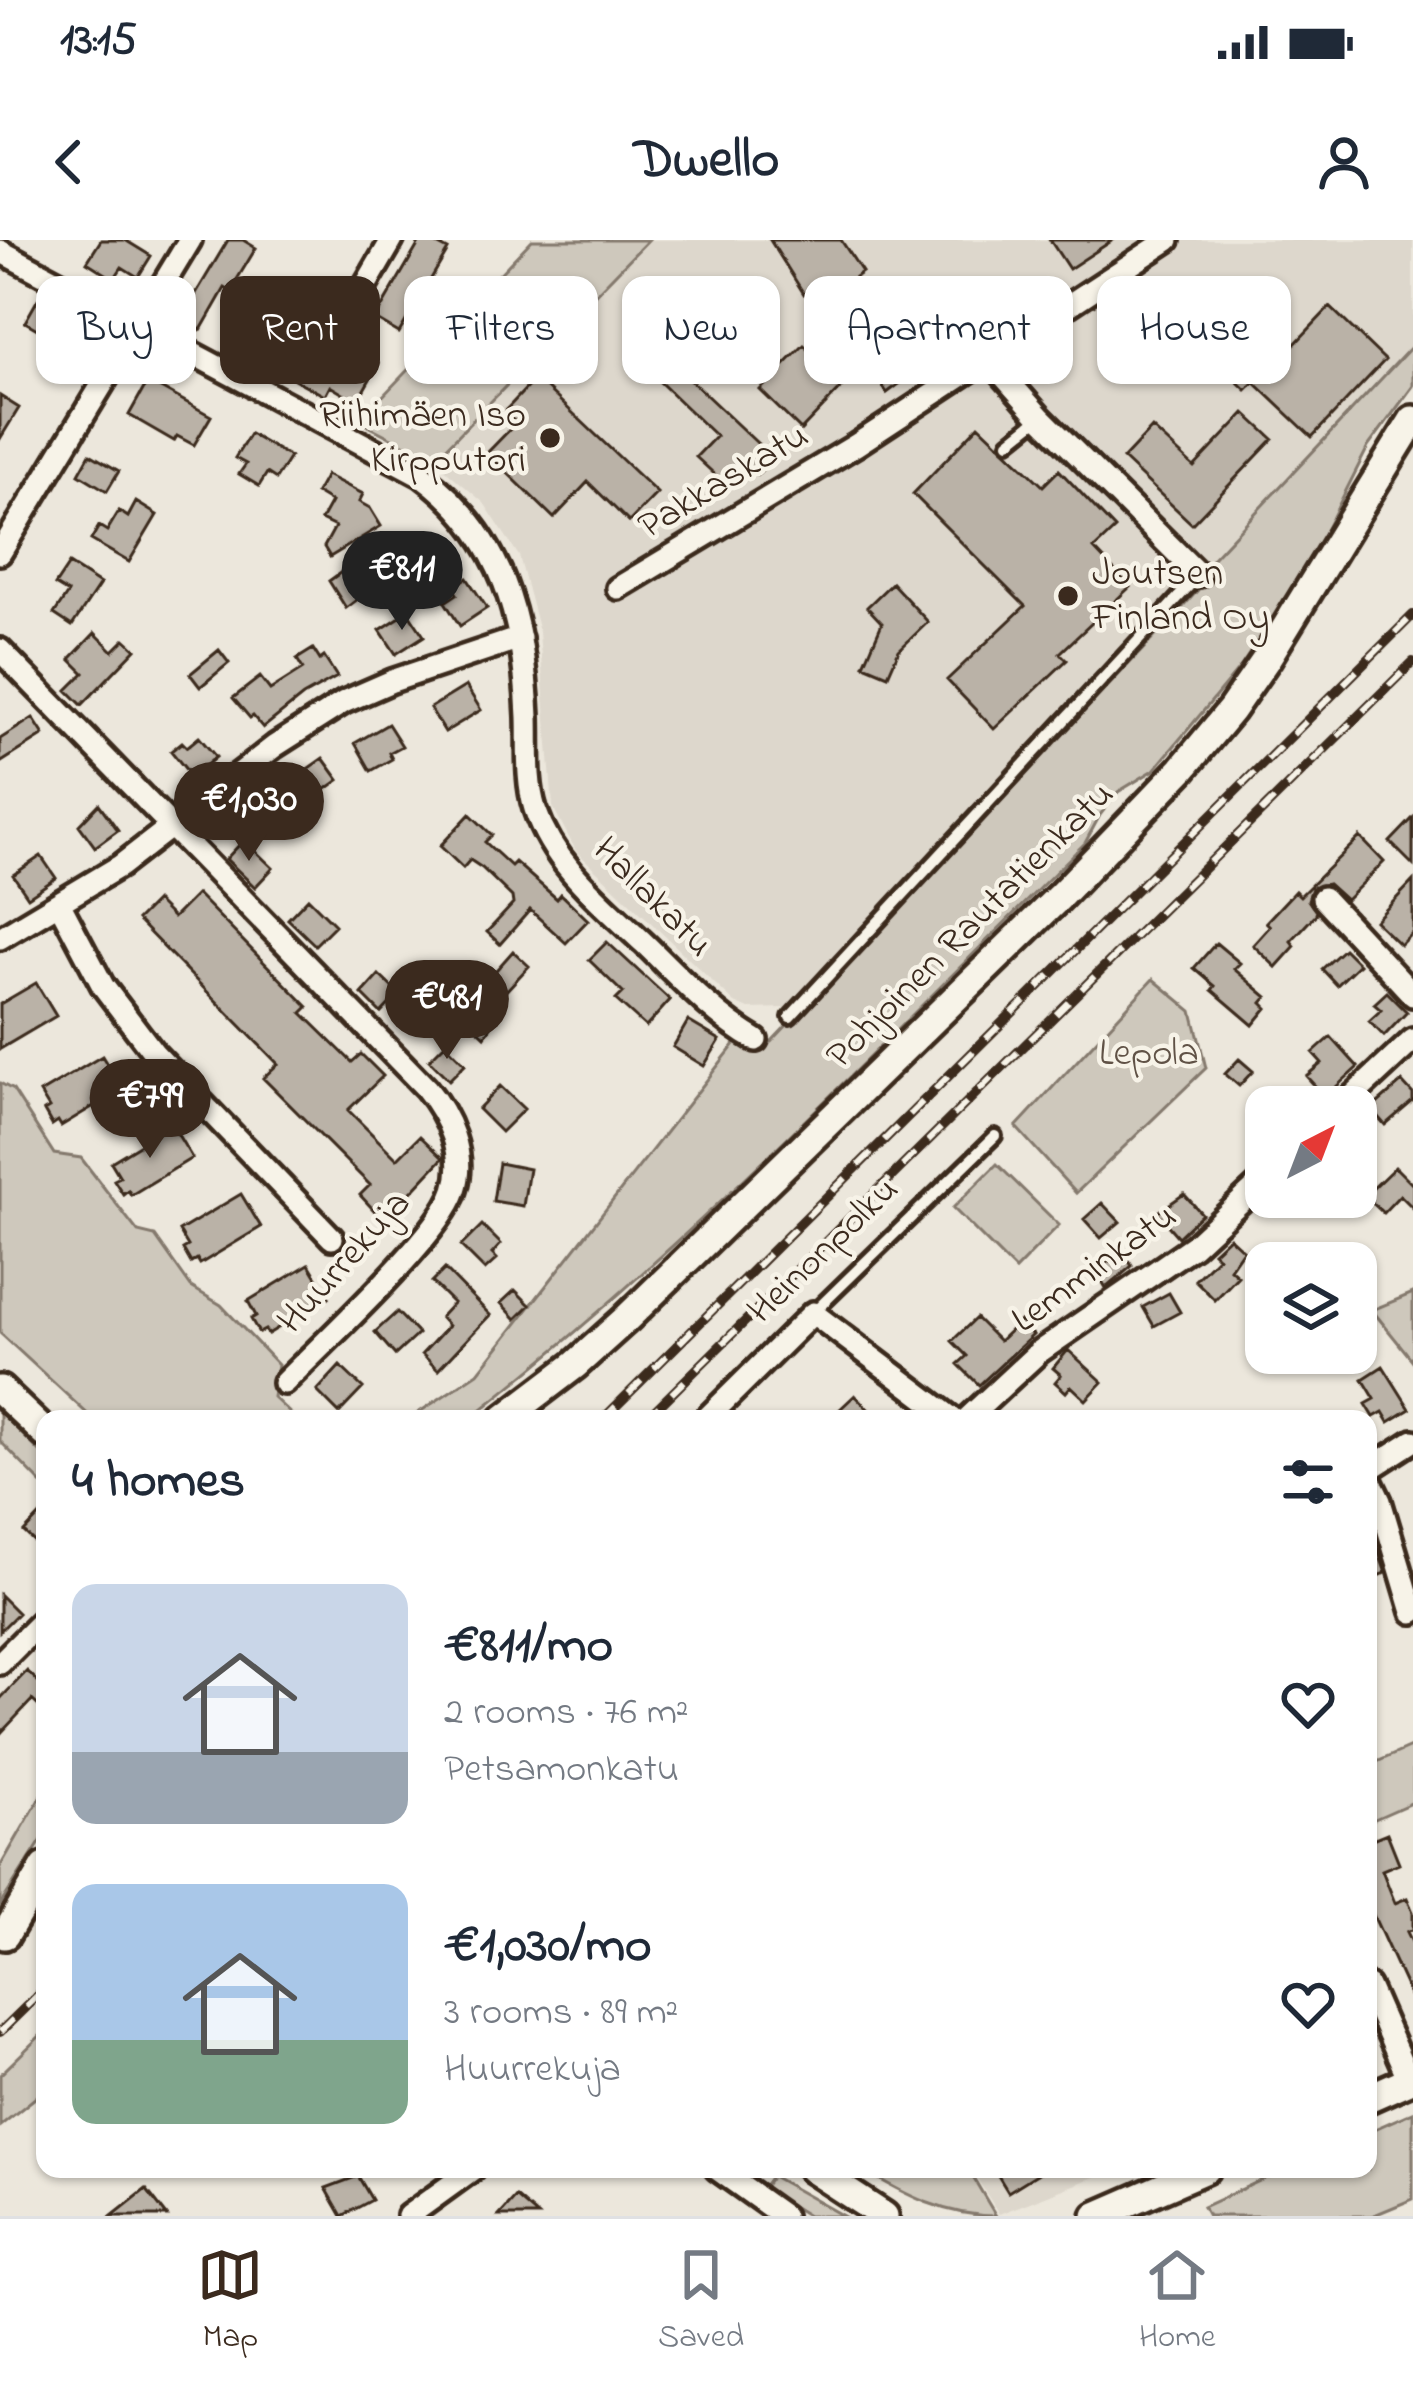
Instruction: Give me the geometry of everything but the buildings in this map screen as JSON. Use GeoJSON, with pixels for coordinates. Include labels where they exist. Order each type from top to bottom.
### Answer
{"type":"FeatureCollection","features":[{"type":"Feature","properties":{"kind":"street"},"geometry":{"type":"LineString","coordinates":[[168,276],[190,240]]}},
{"type":"Feature","properties":{"kind":"street"},"geometry":{"type":"LineString","coordinates":[[371,276],[392,240]]}},
{"type":"Feature","properties":{"kind":"street","name":"Pakkaskatu"},"geometry":{"type":"LineString","coordinates":[[1073,301],[1168,240]]}},
{"type":"Feature","properties":{"kind":"street","name":"Hallakatu"},"geometry":{"type":"LineString","coordinates":[[0,251],[46,276]]}},
{"type":"Feature","properties":{"kind":"street","name":"Hallakatu"},"geometry":{"type":"LineString","coordinates":[[196,357],[421,475],[463,509],[511,595],[520,638],[529,777],[546,834],[572,873],[614,915],[730,1024],[756,1040]]}},
{"type":"Feature","properties":{"kind":"street"},"geometry":{"type":"LineString","coordinates":[[0,553],[103,384]]}},
{"type":"Feature","properties":{"kind":"street","name":"Pakkaskatu"},"geometry":{"type":"LineString","coordinates":[[618,588],[856,446],[947,384]]}},
{"type":"Feature","properties":{"kind":"street"},"geometry":{"type":"LineString","coordinates":[[1011,384],[1199,575]]}},
{"type":"Feature","properties":{"kind":"street","name":"Pohjoinen Rautatienkatu"},"geometry":{"type":"LineString","coordinates":[[516,1410],[626,1319],[1145,810],[1243,693],[1413,420]]}},
{"type":"Feature","properties":{"kind":"street"},"geometry":{"type":"LineString","coordinates":[[0,938],[119,866],[275,746],[344,702],[520,638]]}},
{"type":"Feature","properties":{"kind":"street","name":"Huurrekuja"},"geometry":{"type":"LineString","coordinates":[[0,650],[426,1088],[440,1106],[455,1142],[455,1191],[430,1228],[284,1383]]}},
{"type":"Feature","properties":{"kind":"street"},"geometry":{"type":"LineString","coordinates":[[1323,898],[1413,994]]}},
{"type":"Feature","properties":{"kind":"street"},"geometry":{"type":"LineString","coordinates":[[59,903],[103,986],[154,1053],[332,1238]]}},
{"type":"Feature","properties":{"kind":"street"},"geometry":{"type":"LineString","coordinates":[[1364,1086],[1413,1040]]}},
{"type":"Feature","properties":{"kind":"street","name":"Lemminkatu"},"geometry":{"type":"LineString","coordinates":[[977,1410],[1040,1352],[1193,1246],[1245,1198]]}},
{"type":"Feature","properties":{"kind":"street"},"geometry":{"type":"LineString","coordinates":[[813,1313],[940,1410]]}},
{"type":"Feature","properties":{"kind":"street","name":"Heinonpolku"},"geometry":{"type":"LineString","coordinates":[[715,1410],[813,1313]]}},
{"type":"Feature","properties":{"kind":"street"},"geometry":{"type":"LineString","coordinates":[[0,1390],[36,1424]]}},
{"type":"Feature","properties":{"kind":"street"},"geometry":{"type":"LineString","coordinates":[[1377,1467],[1413,1441]]}},
{"type":"Feature","properties":{"kind":"street"},"geometry":{"type":"LineString","coordinates":[[1377,1494],[1408,1573],[1413,1612]]}},
{"type":"Feature","properties":{"kind":"street"},"geometry":{"type":"LineString","coordinates":[[0,1663],[36,1627]]}},
{"type":"Feature","properties":{"kind":"street"},"geometry":{"type":"LineString","coordinates":[[3,1938],[36,1882]]}},
{"type":"Feature","properties":{"kind":"street"},"geometry":{"type":"LineString","coordinates":[[3,1938],[36,1901]]}},
{"type":"Feature","properties":{"kind":"street"},"geometry":{"type":"LineString","coordinates":[[1377,2005],[1411,2079],[1377,2094]]}},
{"type":"Feature","properties":{"kind":"street"},"geometry":{"type":"LineString","coordinates":[[408,2216],[461,2178]]}},
{"type":"Feature","properties":{"kind":"street"},"geometry":{"type":"LineString","coordinates":[[730,2178],[783,2216]]}},
{"type":"Feature","properties":{"kind":"street"},"geometry":{"type":"LineString","coordinates":[[826,2178],[884,2216]]}},
{"type":"Feature","properties":{"kind":"street"},"geometry":{"type":"LineString","coordinates":[[1114,2213],[1186,2178]]}},
{"type":"Feature","properties":{"kind":"lane"},"geometry":{"type":"LineString","coordinates":[[1009,442],[1040,417]]}},
{"type":"Feature","properties":{"kind":"lane"},"geometry":{"type":"LineString","coordinates":[[790,1017],[1199,575]]}},
{"type":"Feature","properties":{"kind":"lane","name":"Heinonpolku"},"geometry":{"type":"LineString","coordinates":[[813,1313],[995,1136]]}},
{"type":"Feature","properties":{"kind":"shaded area"},"geometry":{"type":"Polygon","coordinates":[[[648,240],[1413,240],[1413,345],[1199,573],[1171,616],[923,885],[785,1008],[749,1009],[735,1003],[576,851],[553,807],[539,632],[519,556],[484,503],[434,460],[508,384],[598,384],[598,291],[648,240]]]}},
{"type":"Feature","properties":{"kind":"shaded area"},"geometry":{"type":"Polygon","coordinates":[[[977,2178],[1092,2178],[999,2214],[977,2178]]]}},
{"type":"Feature","properties":{"kind":"green space"},"geometry":{"type":"Polygon","coordinates":[[[532,240],[648,240],[598,291],[598,276],[498,276],[532,240]]]}},
{"type":"Feature","properties":{"kind":"green space"},"geometry":{"type":"Polygon","coordinates":[[[1413,345],[1413,386],[1368,447],[1309,564],[1241,666],[1154,770],[1118,792],[1085,843],[789,1137],[636,1279],[481,1410],[422,1410],[478,1373],[738,1040],[749,1045],[771,1042],[1183,607],[1198,590],[1199,573],[1413,345]]]}},
{"type":"Feature","properties":{"kind":"green space"},"geometry":{"type":"Polygon","coordinates":[[[404,374],[404,384],[508,384],[434,460],[359,421],[404,374]]]}},
{"type":"Feature","properties":{"kind":"green space","name":"Lepola"},"geometry":{"type":"Polygon","coordinates":[[[1153,979],[1192,1011],[1206,1068],[1076,1193],[1016,1127],[1153,979]]]}},
{"type":"Feature","properties":{"kind":"green space"},"geometry":{"type":"Polygon","coordinates":[[[0,1083],[13,1090],[54,1154],[81,1158],[138,1232],[155,1236],[191,1287],[221,1305],[278,1365],[273,1397],[287,1410],[83,1410],[0,1333],[0,1083]]]}},
{"type":"Feature","properties":{"kind":"green space"},"geometry":{"type":"Polygon","coordinates":[[[997,1164],[1059,1225],[1015,1270],[953,1208],[997,1164]]]}},
{"type":"Feature","properties":{"kind":"green space"},"geometry":{"type":"Polygon","coordinates":[[[1413,1293],[1413,1361],[1377,1316],[1377,1308],[1413,1293]]]}},
{"type":"Feature","properties":{"kind":"green space"},"geometry":{"type":"Polygon","coordinates":[[[0,1412],[36,1448],[36,1478],[0,1441],[0,1412]]]}},
{"type":"Feature","properties":{"kind":"green space"},"geometry":{"type":"Polygon","coordinates":[[[1413,1746],[1413,1802],[1377,1818],[1377,1762],[1413,1746]]]}},
{"type":"Feature","properties":{"kind":"green space"},"geometry":{"type":"Polygon","coordinates":[[[36,1805],[36,1849],[0,1905],[0,1867],[36,1805]]]}},
{"type":"Feature","properties":{"kind":"green space"},"geometry":{"type":"Polygon","coordinates":[[[36,2040],[36,2097],[0,2126],[0,2075],[36,2040]]]}},
{"type":"Feature","properties":{"kind":"green space"},"geometry":{"type":"Polygon","coordinates":[[[1413,2112],[1413,2199],[1372,2216],[1208,2216],[1203,2207],[1266,2178],[1377,2178],[1377,2128],[1413,2112]]]}},
{"type":"Feature","properties":{"kind":"green space"},"geometry":{"type":"Polygon","coordinates":[[[776,2178],[843,2216],[808,2216],[763,2188],[776,2178]]]}},
{"type":"Feature","properties":{"kind":"green space"},"geometry":{"type":"Polygon","coordinates":[[[878,2178],[973,2178],[996,2216],[960,2212],[878,2178]]]}},
{"type":"Feature","properties":{"kind":"railway"},"geometry":{"type":"LineString","coordinates":[[612,1410],[1413,615]]}},
{"type":"Feature","properties":{"kind":"railway"},"geometry":{"type":"LineString","coordinates":[[655,1410],[1413,662]]}},
{"type":"Feature","properties":{"kind":"railway"},"geometry":{"type":"LineString","coordinates":[[0,2032],[36,1997]]}},
{"type":"Feature","properties":{"kind":"place","name":"Riihimäen Iso Kirpputori"},"geometry":{"type":"Point","coordinates":[550,438]}},
{"type":"Feature","properties":{"kind":"place","name":"Joutsen Finland Oy"},"geometry":{"type":"Point","coordinates":[1068,596]}}]}
